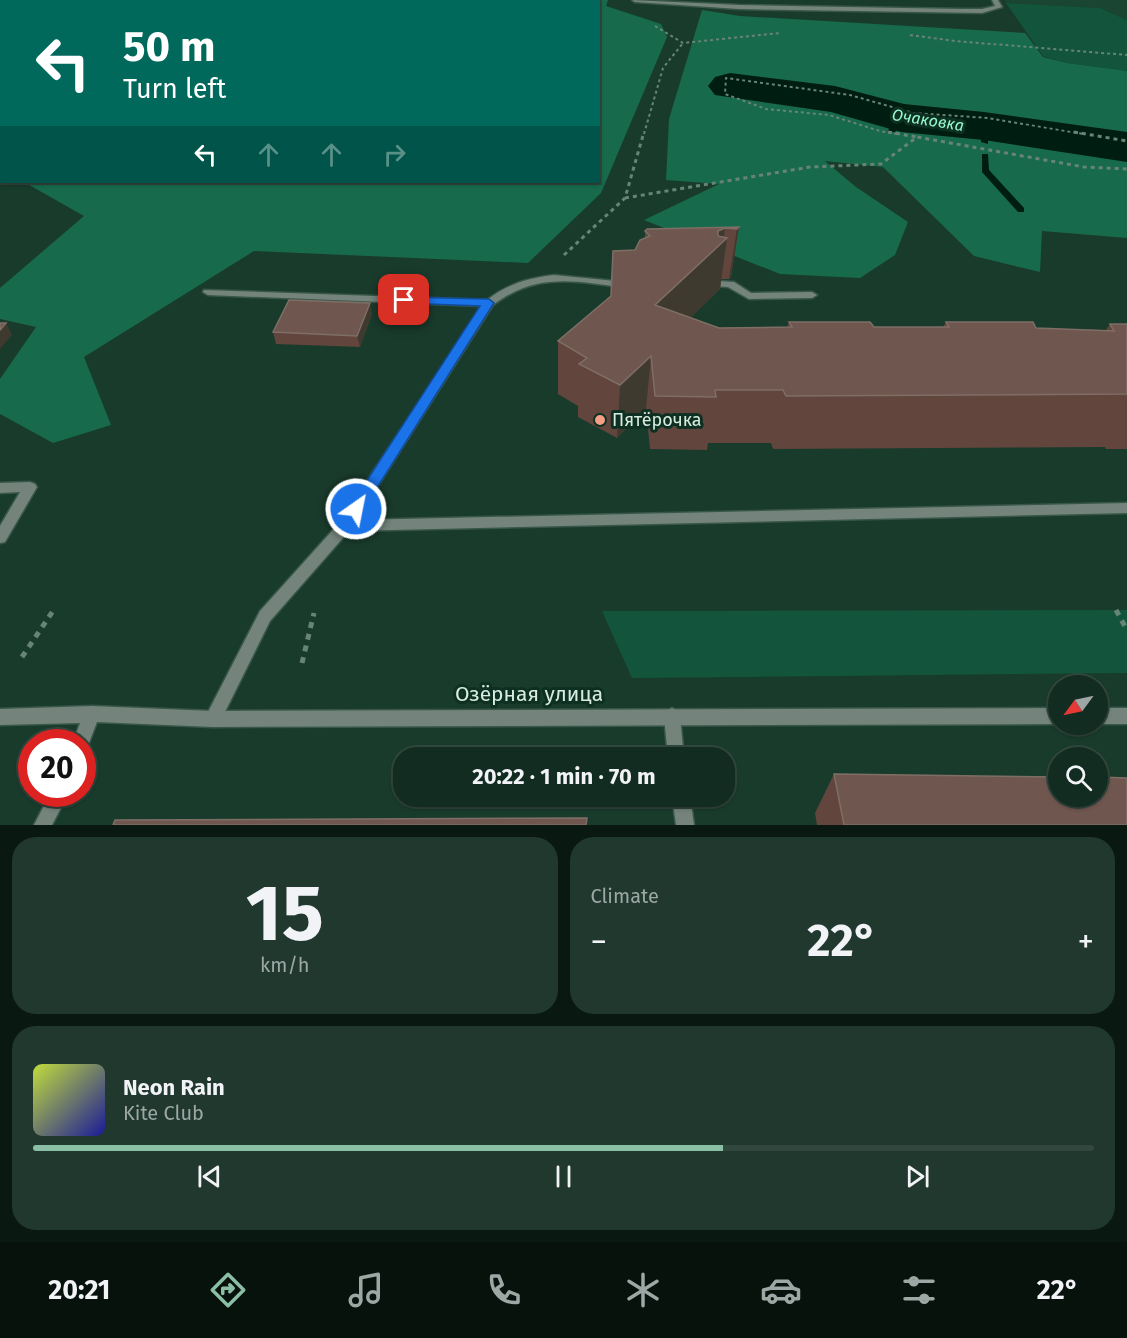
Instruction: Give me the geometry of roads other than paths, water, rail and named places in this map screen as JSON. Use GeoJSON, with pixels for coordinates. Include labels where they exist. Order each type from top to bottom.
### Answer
{"type":"FeatureCollection","features":[{"type":"Feature","properties":{"kind":"street"},"geometry":{"type":"LineString","coordinates":[[635,0],[664,4],[754,4],[982,11],[999,7],[995,0]]}},
{"type":"Feature","properties":{"kind":"street"},"geometry":{"type":"LineString","coordinates":[[213,719],[265,616],[345,526],[489,303],[503,290],[521,282],[539,279],[585,280],[639,286]]}},
{"type":"Feature","properties":{"kind":"street"},"geometry":{"type":"LineString","coordinates":[[717,284],[730,284],[748,296],[812,295]]}},
{"type":"Feature","properties":{"kind":"street"},"geometry":{"type":"LineString","coordinates":[[207,292],[489,303]]}},
{"type":"Feature","properties":{"kind":"street"},"geometry":{"type":"LineString","coordinates":[[0,488],[30,488],[0,538]]}},
{"type":"Feature","properties":{"kind":"street"},"geometry":{"type":"LineString","coordinates":[[345,526],[1127,508]]}},
{"type":"Feature","properties":{"kind":"street"},"geometry":{"type":"LineString","coordinates":[[86,729],[92,714]]}},
{"type":"Feature","properties":{"kind":"street","name":"Озёрная улица"},"geometry":{"type":"LineString","coordinates":[[0,717],[92,714],[213,719],[1048,716]]}},
{"type":"Feature","properties":{"kind":"street"},"geometry":{"type":"LineString","coordinates":[[672,716],[675,747]]}},
{"type":"Feature","properties":{"kind":"street"},"geometry":{"type":"LineString","coordinates":[[1108,716],[1127,716]]}},
{"type":"Feature","properties":{"kind":"street"},"geometry":{"type":"LineString","coordinates":[[43,825],[52,807]]}},
{"type":"Feature","properties":{"kind":"street"},"geometry":{"type":"LineString","coordinates":[[683,807],[685,825]]}},
{"type":"Feature","properties":{"kind":"waterway","name":"Очаковка"},"geometry":{"type":"LineString","coordinates":[[730,86],[835,99],[901,118],[984,126],[1127,147]]}},
{"type":"Feature","properties":{"kind":"waterway"},"geometry":{"type":"LineString","coordinates":[[892,130],[901,118]]}},
{"type":"Feature","properties":{"kind":"waterway"},"geometry":{"type":"LineString","coordinates":[[984,126],[985,142]]}},
{"type":"Feature","properties":{"kind":"waterway"},"geometry":{"type":"LineString","coordinates":[[985,156],[985,170],[1021,210]]}},
{"type":"Feature","properties":{"kind":"place","name":"Пятёрочка"},"geometry":{"type":"Point","coordinates":[600,420]}}]}
